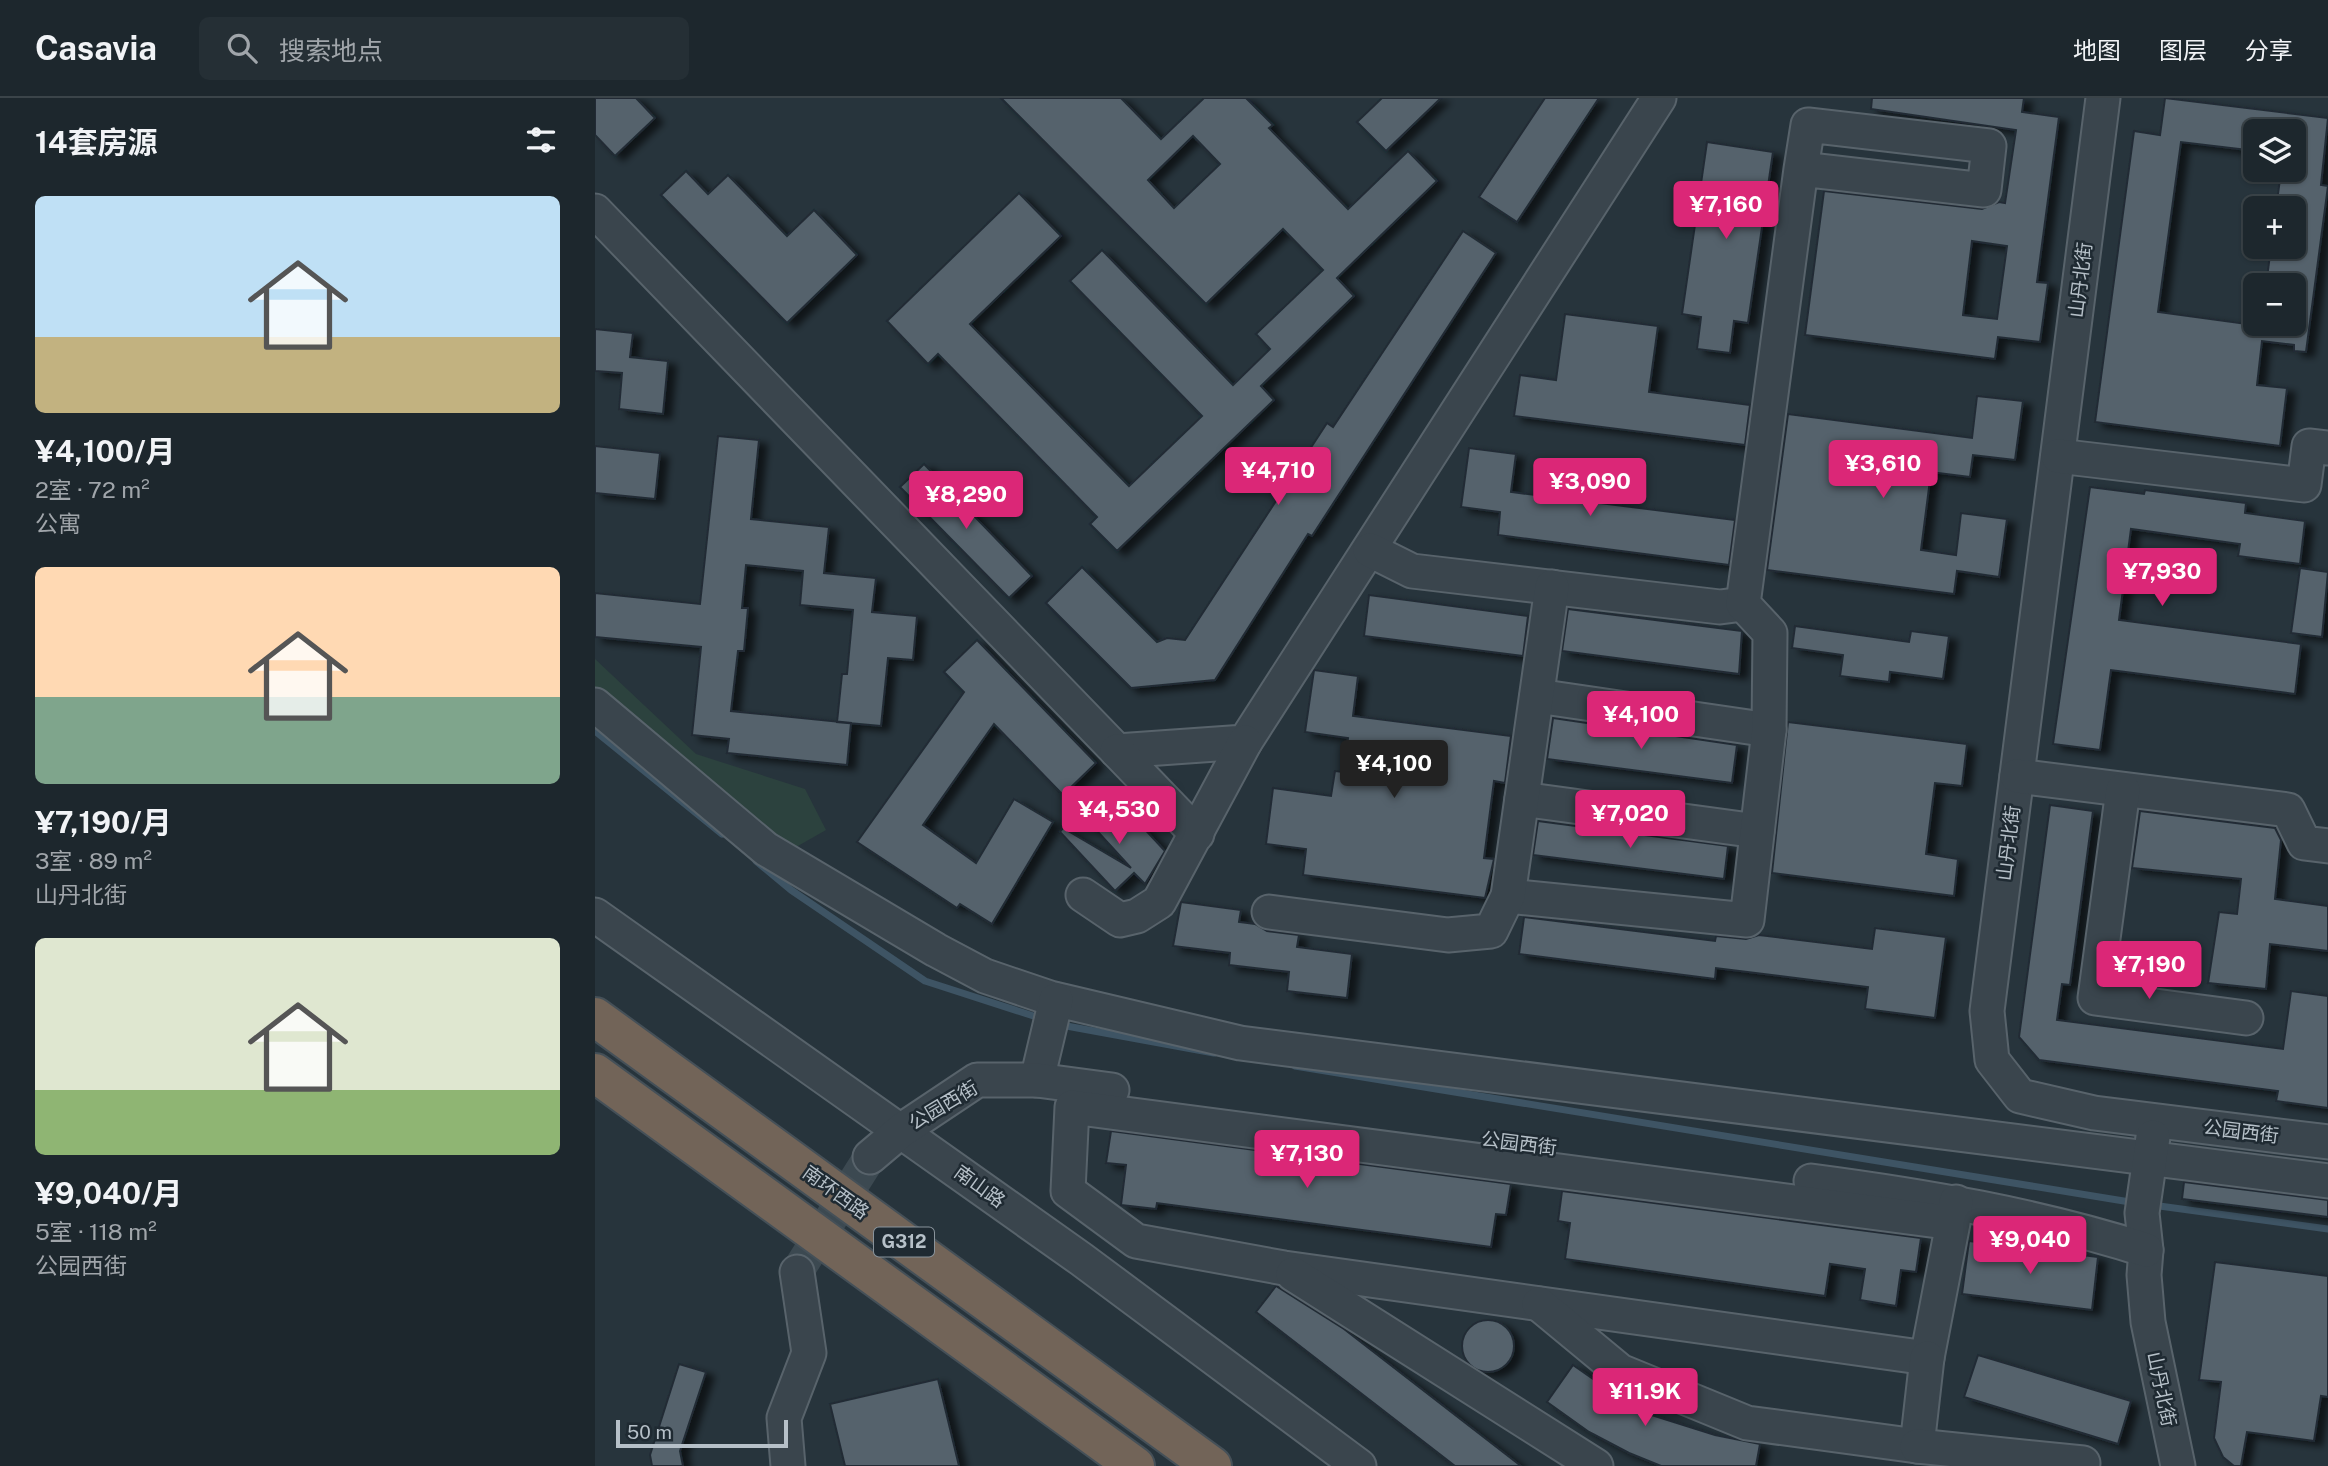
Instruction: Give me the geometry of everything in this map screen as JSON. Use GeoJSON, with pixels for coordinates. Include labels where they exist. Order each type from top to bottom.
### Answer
{"type":"FeatureCollection","features":[{"type":"Feature","properties":{"kind":"highway","name":"南环西路"},"geometry":{"type":"LineString","coordinates":[[595,1017],[1212,1466]]}},
{"type":"Feature","properties":{"kind":"highway","name":"G312"},"geometry":{"type":"LineString","coordinates":[[595,1073],[1135,1466]]}},
{"type":"Feature","properties":{"kind":"street"},"geometry":{"type":"LineString","coordinates":[[1083,895],[1120,920],[1136,916],[1159,902],[1245,742],[1659,98]]}},
{"type":"Feature","properties":{"kind":"street","name":"山丹北街"},"geometry":{"type":"LineString","coordinates":[[2103,98],[1987,1011],[1992,1060],[2020,1096],[2095,1113],[2154,1120],[2151,1166],[2143,1213],[2146,1250],[2144,1275],[2148,1322],[2178,1466]]}},
{"type":"Feature","properties":{"kind":"street"},"geometry":{"type":"LineString","coordinates":[[1743,604],[1801,169],[1808,125],[1989,146],[1984,190],[1801,169]]}},
{"type":"Feature","properties":{"kind":"street"},"geometry":{"type":"LineString","coordinates":[[595,211],[1197,834]]}},
{"type":"Feature","properties":{"kind":"street"},"geometry":{"type":"LineString","coordinates":[[2058,456],[2304,485],[2309,446],[2328,448]]}},
{"type":"Feature","properties":{"kind":"street"},"geometry":{"type":"LineString","coordinates":[[1370,550],[1412,571],[1720,607],[1743,604]]}},
{"type":"Feature","properties":{"kind":"street"},"geometry":{"type":"LineString","coordinates":[[1269,912],[1448,935],[1491,931],[1508,896],[1552,587]]}},
{"type":"Feature","properties":{"kind":"street"},"geometry":{"type":"LineString","coordinates":[[1508,896],[1747,920],[1769,730],[1770,633],[1743,604]]}},
{"type":"Feature","properties":{"kind":"street"},"geometry":{"type":"LineString","coordinates":[[1537,696],[1769,730]]}},
{"type":"Feature","properties":{"kind":"street"},"geometry":{"type":"LineString","coordinates":[[595,705],[767,849],[847,899],[960,963],[1054,1007],[1240,1043],[2151,1166],[2328,1181]]}},
{"type":"Feature","properties":{"kind":"street"},"geometry":{"type":"LineString","coordinates":[[1117,751],[1245,742]]}},
{"type":"Feature","properties":{"kind":"street"},"geometry":{"type":"LineString","coordinates":[[2017,776],[2288,810],[2304,843],[2328,846]]}},
{"type":"Feature","properties":{"kind":"street"},"geometry":{"type":"LineString","coordinates":[[2123,790],[2095,998],[2246,1018]]}},
{"type":"Feature","properties":{"kind":"street"},"geometry":{"type":"LineString","coordinates":[[1522,799],[1757,831]]}},
{"type":"Feature","properties":{"kind":"street","name":"南山路"},"geometry":{"type":"LineString","coordinates":[[595,915],[868,1110],[902,1130],[1359,1466]]}},
{"type":"Feature","properties":{"kind":"street"},"geometry":{"type":"LineString","coordinates":[[1040,1068],[1054,1007]]}},
{"type":"Feature","properties":{"kind":"street","name":"公园西街"},"geometry":{"type":"LineString","coordinates":[[870,1157],[902,1130],[977,1080],[1040,1068],[2092,1233],[2146,1250]]}},
{"type":"Feature","properties":{"kind":"street"},"geometry":{"type":"LineString","coordinates":[[1917,1446],[1927,1358],[1954,1213],[1072,1107],[1068,1191],[1136,1241],[1284,1268],[1927,1358]]}},
{"type":"Feature","properties":{"kind":"street","name":"公园西街"},"geometry":{"type":"LineString","coordinates":[[2154,1120],[2328,1142]]}},
{"type":"Feature","properties":{"kind":"street"},"geometry":{"type":"LineString","coordinates":[[1284,1268],[1596,1466]]}},
{"type":"Feature","properties":{"kind":"street"},"geometry":{"type":"LineString","coordinates":[[788,1466],[784,1418],[809,1353],[797,1272]]}},
{"type":"Feature","properties":{"kind":"street"},"geometry":{"type":"LineString","coordinates":[[1539,1304],[1620,1371],[1747,1423],[1917,1446],[2083,1463]]}},
{"type":"Feature","properties":{"kind":"green space"},"geometry":{"type":"Polygon","coordinates":[[[595,659],[696,754],[805,789],[826,830],[768,863],[595,725],[595,659]]]}},
{"type":"Feature","properties":{"kind":"building"},"geometry":{"type":"Polygon","coordinates":[[[595,98],[636,98],[655,118],[615,156],[595,135],[595,98]]]}},
{"type":"Feature","properties":{"kind":"building"},"geometry":{"type":"Polygon","coordinates":[[[1001,98],[1121,98],[1161,139],[1204,98],[1246,98],[1273,125],[1269,128],[1348,209],[1408,151],[1437,181],[1337,278],[1354,296],[1261,386],[1274,400],[1117,551],[1090,524],[1097,517],[938,354],[928,364],[887,321],[1019,193],[1061,236],[970,324],[1129,486],[1202,416],[1070,281],[1102,250],[1233,385],[1270,349],[1256,334],[1323,270],[1283,229],[1206,304],[1001,98]],[[1193,136],[1148,180],[1174,208],[1220,164],[1193,136]]]}},
{"type":"Feature","properties":{"kind":"building"},"geometry":{"type":"Polygon","coordinates":[[[1382,98],[1441,98],[1386,151],[1357,122],[1382,98]]]}},
{"type":"Feature","properties":{"kind":"building"},"geometry":{"type":"Polygon","coordinates":[[[1545,98],[1599,98],[1517,222],[1479,197],[1545,98]]]}},
{"type":"Feature","properties":{"kind":"building"},"geometry":{"type":"Polygon","coordinates":[[[1872,98],[2024,98],[2022,112],[2059,117],[2037,282],[2048,283],[2040,342],[1998,337],[1995,359],[1805,335],[1824,191],[1982,209],[1999,202],[2005,203],[2016,130],[1871,109],[1872,98]],[[1972,241],[1963,315],[1997,319],[2007,246],[1972,241]]]}},
{"type":"Feature","properties":{"kind":"building"},"geometry":{"type":"Polygon","coordinates":[[[2165,98],[2328,118],[2321,185],[2328,186],[2306,352],[2294,351],[2294,345],[2262,341],[2257,385],[2287,388],[2280,446],[2095,422],[2134,131],[2160,135],[2165,98]],[[2243,119],[2243,149],[2181,142],[2158,312],[2243,323],[2243,336],[2306,336],[2306,273],[2268,273],[2269,259],[2306,259],[2306,196],[2278,196],[2280,182],[2306,182],[2306,119],[2243,119]]]}},
{"type":"Feature","properties":{"kind":"building"},"geometry":{"type":"Polygon","coordinates":[[[1707,142],[1773,152],[1748,323],[1734,321],[1730,353],[1697,349],[1701,317],[1682,314],[1707,142]]]}},
{"type":"Feature","properties":{"kind":"building"},"geometry":{"type":"Polygon","coordinates":[[[686,171],[708,194],[728,175],[787,236],[814,210],[857,255],[787,323],[661,195],[686,171]]]}},
{"type":"Feature","properties":{"kind":"building"},"geometry":{"type":"Polygon","coordinates":[[[1463,231],[1496,253],[1312,536],[1308,534],[1215,680],[1131,688],[1046,603],[1082,567],[1157,642],[1167,638],[1185,640],[1327,423],[1333,427],[1463,231]]]}},
{"type":"Feature","properties":{"kind":"building"},"geometry":{"type":"Polygon","coordinates":[[[1565,314],[1658,326],[1649,392],[1750,405],[1745,445],[1514,416],[1520,375],[1556,380],[1565,314]]]}},
{"type":"Feature","properties":{"kind":"building"},"geometry":{"type":"Polygon","coordinates":[[[595,329],[633,333],[630,357],[668,361],[663,414],[619,409],[622,373],[595,371],[595,329]]]}},
{"type":"Feature","properties":{"kind":"building"},"geometry":{"type":"Polygon","coordinates":[[[1977,396],[2023,401],[2015,460],[1973,455],[1970,477],[1931,472],[1921,550],[1956,555],[1961,513],[2007,519],[1999,577],[1957,571],[1954,594],[1767,570],[1788,414],[1972,438],[1977,396]]]}},
{"type":"Feature","properties":{"kind":"building"},"geometry":{"type":"Polygon","coordinates":[[[718,436],[759,440],[751,519],[829,527],[824,573],[876,578],[872,612],[917,616],[913,660],[888,658],[881,726],[851,723],[847,765],[727,753],[729,739],[692,735],[701,647],[595,637],[595,593],[700,604],[718,436]],[[746,565],[742,608],[748,608],[744,651],[738,651],[731,711],[837,722],[842,674],[847,674],[853,610],[800,605],[803,571],[746,565]]]}},
{"type":"Feature","properties":{"kind":"building"},"geometry":{"type":"Polygon","coordinates":[[[595,446],[660,453],[655,499],[595,493],[595,446]]]}},
{"type":"Feature","properties":{"kind":"building"},"geometry":{"type":"Polygon","coordinates":[[[1469,448],[1516,454],[1511,492],[1735,520],[1729,565],[1498,535],[1500,512],[1461,507],[1469,448]]]}},
{"type":"Feature","properties":{"kind":"building"},"geometry":{"type":"Polygon","coordinates":[[[924,464],[1032,576],[1009,598],[900,487],[924,464]]]}},
{"type":"Feature","properties":{"kind":"building"},"geometry":{"type":"Polygon","coordinates":[[[2090,487],[2144,494],[2145,490],[2246,503],[2245,513],[2305,521],[2300,564],[2238,556],[2240,544],[2131,529],[2119,620],[2301,644],[2295,694],[2111,670],[2100,750],[2053,744],[2090,487]]]}},
{"type":"Feature","properties":{"kind":"building"},"geometry":{"type":"Polygon","coordinates":[[[2300,568],[2328,572],[2322,637],[2291,633],[2300,568]]]}},
{"type":"Feature","properties":{"kind":"building"},"geometry":{"type":"Polygon","coordinates":[[[1369,595],[1528,616],[1523,656],[1364,636],[1369,595]]]}},
{"type":"Feature","properties":{"kind":"building"},"geometry":{"type":"Polygon","coordinates":[[[1568,609],[1742,631],[1739,674],[1562,651],[1568,609]]]}},
{"type":"Feature","properties":{"kind":"building"},"geometry":{"type":"Polygon","coordinates":[[[1795,626],[1909,642],[1911,631],[1949,636],[1943,679],[1890,672],[1889,682],[1840,676],[1843,655],[1792,648],[1795,626]]]}},
{"type":"Feature","properties":{"kind":"building"},"geometry":{"type":"Polygon","coordinates":[[[977,640],[1096,763],[1063,795],[994,724],[923,825],[976,863],[1014,799],[1053,822],[992,924],[960,904],[957,908],[857,842],[964,692],[944,672],[977,640]]]}},
{"type":"Feature","properties":{"kind":"building"},"geometry":{"type":"Polygon","coordinates":[[[1314,670],[1358,676],[1353,716],[1511,736],[1505,783],[1494,781],[1484,858],[1494,859],[1485,898],[1303,875],[1306,849],[1266,844],[1273,788],[1331,796],[1335,771],[1343,772],[1348,738],[1305,732],[1314,670]]]}},
{"type":"Feature","properties":{"kind":"building"},"geometry":{"type":"Polygon","coordinates":[[[1553,718],[1737,745],[1732,783],[1547,759],[1553,718]]]}},
{"type":"Feature","properties":{"kind":"building"},"geometry":{"type":"Polygon","coordinates":[[[1788,722],[1967,744],[1962,786],[1935,783],[1926,854],[1958,859],[1954,896],[1772,873],[1788,722]]]}},
{"type":"Feature","properties":{"kind":"building"},"geometry":{"type":"Polygon","coordinates":[[[1114,796],[1165,851],[1145,884],[1134,873],[1115,891],[1060,832],[1063,828],[1131,868],[1087,820],[1114,796]]]}},
{"type":"Feature","properties":{"kind":"building"},"geometry":{"type":"Polygon","coordinates":[[[2050,805],[2093,811],[2070,985],[2062,984],[2057,1020],[2283,1049],[2291,991],[2328,996],[2328,1108],[2276,1101],[2278,1091],[2039,1060],[2019,1037],[2050,805]]]}},
{"type":"Feature","properties":{"kind":"building"},"geometry":{"type":"Polygon","coordinates":[[[2140,811],[2275,828],[2281,840],[2275,899],[2328,906],[2328,951],[2270,944],[2266,989],[2208,983],[2219,912],[2237,914],[2241,879],[2132,868],[2140,811]]]}},
{"type":"Feature","properties":{"kind":"building"},"geometry":{"type":"Polygon","coordinates":[[[1538,821],[1728,846],[1724,879],[1533,855],[1538,821]]]}},
{"type":"Feature","properties":{"kind":"building"},"geometry":{"type":"Polygon","coordinates":[[[1181,902],[1241,910],[1239,922],[1255,924],[1267,931],[1299,935],[1297,947],[1352,954],[1347,998],[1287,991],[1289,972],[1229,965],[1230,953],[1173,946],[1181,902]]]}},
{"type":"Feature","properties":{"kind":"building"},"geometry":{"type":"Polygon","coordinates":[[[1524,917],[1715,941],[1716,936],[1746,939],[1759,935],[1872,949],[1875,928],[1946,937],[1935,1018],[1865,1009],[1868,987],[1716,968],[1715,979],[1519,954],[1524,917]]]}},
{"type":"Feature","properties":{"kind":"building"},"geometry":{"type":"Polygon","coordinates":[[[1111,1131],[1511,1184],[1506,1215],[1496,1214],[1491,1247],[1157,1203],[1156,1209],[1121,1205],[1126,1165],[1106,1163],[1111,1131]]]}},
{"type":"Feature","properties":{"kind":"building"},"geometry":{"type":"Polygon","coordinates":[[[2184,1182],[2328,1200],[2328,1217],[2182,1199],[2184,1182]]]}},
{"type":"Feature","properties":{"kind":"building"},"geometry":{"type":"Polygon","coordinates":[[[1562,1191],[1921,1238],[1916,1272],[1901,1270],[1896,1306],[1860,1300],[1865,1269],[1830,1264],[1825,1296],[1565,1259],[1570,1223],[1558,1221],[1562,1191]]]}},
{"type":"Feature","properties":{"kind":"building"},"geometry":{"type":"Polygon","coordinates":[[[1969,1241],[2098,1257],[2092,1310],[1962,1294],[1969,1241]]]}},
{"type":"Feature","properties":{"kind":"building"},"geometry":{"type":"Polygon","coordinates":[[[2215,1262],[2328,1276],[2328,1397],[2321,1396],[2314,1441],[2247,1432],[2241,1466],[2234,1466],[2223,1457],[2214,1438],[2221,1382],[2199,1380],[2215,1262]]]}},
{"type":"Feature","properties":{"kind":"building"},"geometry":{"type":"Polygon","coordinates":[[[1276,1286],[1344,1329],[1521,1466],[1455,1466],[1256,1312],[1276,1286]]]}},
{"type":"Feature","properties":{"kind":"building"},"geometry":{"type":"Polygon","coordinates":[[[1488,1320],[1498,1322],[1506,1328],[1512,1336],[1512,1356],[1506,1364],[1498,1370],[1488,1372],[1478,1370],[1470,1364],[1464,1356],[1462,1346],[1464,1336],[1470,1328],[1478,1322],[1488,1320]]]}},
{"type":"Feature","properties":{"kind":"building"},"geometry":{"type":"Polygon","coordinates":[[[1978,1355],[2131,1401],[2118,1444],[1964,1397],[1978,1355]]]}},
{"type":"Feature","properties":{"kind":"building"},"geometry":{"type":"Polygon","coordinates":[[[679,1364],[706,1372],[680,1451],[683,1466],[652,1466],[650,1455],[679,1364]]]}},
{"type":"Feature","properties":{"kind":"building"},"geometry":{"type":"Polygon","coordinates":[[[1573,1365],[1639,1411],[1715,1435],[1760,1444],[1756,1466],[1661,1466],[1589,1432],[1547,1402],[1573,1365]]]}},
{"type":"Feature","properties":{"kind":"building"},"geometry":{"type":"Polygon","coordinates":[[[938,1379],[959,1466],[845,1466],[830,1404],[938,1379]]]}},
{"type":"Feature","properties":{"kind":"waterway"},"geometry":{"type":"LineString","coordinates":[[595,731],[722,834]]}},
{"type":"Feature","properties":{"kind":"waterway"},"geometry":{"type":"LineString","coordinates":[[756,861],[791,890],[925,981],[1043,1019]]}},
{"type":"Feature","properties":{"kind":"waterway"},"geometry":{"type":"LineString","coordinates":[[1061,1025],[1214,1053]]}},
{"type":"Feature","properties":{"kind":"waterway"},"geometry":{"type":"LineString","coordinates":[[1295,1066],[2136,1203]]}},
{"type":"Feature","properties":{"kind":"waterway"},"geometry":{"type":"LineString","coordinates":[[2152,1205],[2328,1229]]}},
{"type":"Feature","properties":{"kind":"tunnel"},"geometry":{"type":"LineString","coordinates":[[797,1272],[870,1157]]}}]}
